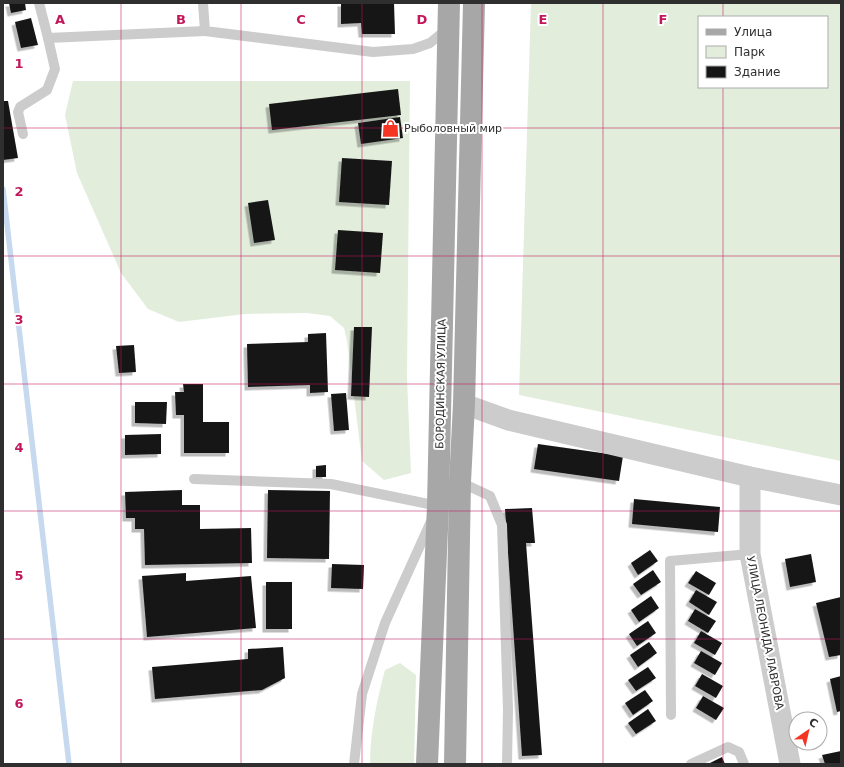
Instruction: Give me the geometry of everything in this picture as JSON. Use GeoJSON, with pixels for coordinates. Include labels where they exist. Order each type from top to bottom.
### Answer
{"type":"FeatureCollection","features":[{"type":"Feature","properties":{"kind":"main road","name":"БОРОДИНСКАЯ УЛИЦА"},"geometry":{"type":"LineString","coordinates":[[427,764],[438,506],[449,3]]}},
{"type":"Feature","properties":{"kind":"main road","name":"БОРОДИНСКАЯ УЛИЦА"},"geometry":{"type":"LineString","coordinates":[[455,764],[460,482],[464,404],[474,3]]}},
{"type":"Feature","properties":{"kind":"street"},"geometry":{"type":"LineString","coordinates":[[464,404],[508,420],[750,477],[841,495]]}},
{"type":"Feature","properties":{"kind":"street","name":"УЛИЦА ЛЕОНИДА ЛАВРОВА"},"geometry":{"type":"LineString","coordinates":[[750,477],[750,554],[790,764]]}},
{"type":"Feature","properties":{"kind":"lane"},"geometry":{"type":"LineString","coordinates":[[23,134],[18,112],[20,107],[47,90],[54,69],[39,3]]}},
{"type":"Feature","properties":{"kind":"lane"},"geometry":{"type":"LineString","coordinates":[[203,3],[205,31]]}},
{"type":"Feature","properties":{"kind":"lane"},"geometry":{"type":"LineString","coordinates":[[48,38],[205,31],[373,52],[413,50],[430,43],[449,28]]}},
{"type":"Feature","properties":{"kind":"lane"},"geometry":{"type":"LineString","coordinates":[[194,479],[331,484],[438,506],[385,623],[362,694],[354,764]]}},
{"type":"Feature","properties":{"kind":"lane"},"geometry":{"type":"LineString","coordinates":[[460,482],[490,496],[502,525],[508,709],[507,764]]}},
{"type":"Feature","properties":{"kind":"lane"},"geometry":{"type":"LineString","coordinates":[[671,715],[670,561],[750,554]]}},
{"type":"Feature","properties":{"kind":"lane"},"geometry":{"type":"LineString","coordinates":[[690,764],[728,747],[739,752],[744,764]]}},
{"type":"Feature","properties":{"kind":"green space"},"geometry":{"type":"Polygon","coordinates":[[[531,3],[841,3],[841,461],[519,395],[531,3]]]}},
{"type":"Feature","properties":{"kind":"green space"},"geometry":{"type":"Polygon","coordinates":[[[73,81],[410,81],[407,378],[411,473],[384,480],[362,461],[347,341],[344,328],[330,316],[307,313],[245,314],[179,322],[148,309],[121,273],[77,173],[65,115],[73,81]]]}},
{"type":"Feature","properties":{"kind":"green space"},"geometry":{"type":"Polygon","coordinates":[[[400,663],[416,675],[414,764],[370,764],[374,716],[385,670],[400,663]]]}},
{"type":"Feature","properties":{"kind":"building"},"geometry":{"type":"Polygon","coordinates":[[[9,3],[25,3],[26,10],[11,13],[9,3]]]}},
{"type":"Feature","properties":{"kind":"building"},"geometry":{"type":"Polygon","coordinates":[[[341,3],[394,3],[395,34],[362,34],[361,23],[341,24],[341,3]]]}},
{"type":"Feature","properties":{"kind":"building"},"geometry":{"type":"Polygon","coordinates":[[[31,18],[38,45],[21,48],[15,22],[31,18]]]}},
{"type":"Feature","properties":{"kind":"building"},"geometry":{"type":"Polygon","coordinates":[[[398,89],[401,115],[272,130],[269,104],[398,89]]]}},
{"type":"Feature","properties":{"kind":"building"},"geometry":{"type":"Polygon","coordinates":[[[3,101],[8,101],[18,158],[3,160],[3,101]]]}},
{"type":"Feature","properties":{"kind":"building"},"geometry":{"type":"Polygon","coordinates":[[[400,117],[403,138],[361,144],[358,123],[400,117]]]}},
{"type":"Feature","properties":{"kind":"building"},"geometry":{"type":"Polygon","coordinates":[[[342,158],[392,161],[389,205],[339,202],[342,158]]]}},
{"type":"Feature","properties":{"kind":"building"},"geometry":{"type":"Polygon","coordinates":[[[268,200],[275,240],[254,243],[248,203],[268,200]]]}},
{"type":"Feature","properties":{"kind":"building"},"geometry":{"type":"Polygon","coordinates":[[[338,230],[383,233],[380,273],[335,270],[338,230]]]}},
{"type":"Feature","properties":{"kind":"building"},"geometry":{"type":"Polygon","coordinates":[[[354,327],[372,327],[369,397],[351,396],[354,327]]]}},
{"type":"Feature","properties":{"kind":"building"},"geometry":{"type":"Polygon","coordinates":[[[326,333],[328,392],[310,393],[310,385],[248,387],[247,344],[308,342],[308,334],[326,333]]]}},
{"type":"Feature","properties":{"kind":"building"},"geometry":{"type":"Polygon","coordinates":[[[134,345],[136,372],[119,373],[116,346],[134,345]]]}},
{"type":"Feature","properties":{"kind":"building"},"geometry":{"type":"Polygon","coordinates":[[[183,384],[203,384],[203,422],[229,422],[229,453],[184,453],[184,415],[176,415],[175,392],[184,392],[183,384]]]}},
{"type":"Feature","properties":{"kind":"building"},"geometry":{"type":"Polygon","coordinates":[[[346,393],[349,430],[334,431],[331,394],[346,393]]]}},
{"type":"Feature","properties":{"kind":"building"},"geometry":{"type":"Polygon","coordinates":[[[135,402],[167,402],[166,424],[135,423],[135,402]]]}},
{"type":"Feature","properties":{"kind":"building"},"geometry":{"type":"Polygon","coordinates":[[[161,434],[161,454],[125,455],[125,435],[161,434]]]}},
{"type":"Feature","properties":{"kind":"building"},"geometry":{"type":"Polygon","coordinates":[[[538,444],[623,456],[619,481],[534,469],[538,444]]]}},
{"type":"Feature","properties":{"kind":"building"},"geometry":{"type":"Polygon","coordinates":[[[326,465],[326,477],[316,477],[316,466],[326,465]]]}},
{"type":"Feature","properties":{"kind":"building"},"geometry":{"type":"Polygon","coordinates":[[[182,490],[182,505],[200,505],[200,529],[251,528],[252,563],[145,565],[144,529],[135,529],[135,518],[126,518],[125,492],[182,490]]]}},
{"type":"Feature","properties":{"kind":"building"},"geometry":{"type":"Polygon","coordinates":[[[268,490],[330,491],[329,559],[267,558],[268,490]]]}},
{"type":"Feature","properties":{"kind":"building"},"geometry":{"type":"Polygon","coordinates":[[[634,499],[720,507],[718,532],[632,524],[634,499]]]}},
{"type":"Feature","properties":{"kind":"building"},"geometry":{"type":"Polygon","coordinates":[[[532,508],[535,543],[526,543],[542,755],[522,756],[505,509],[532,508]]]}},
{"type":"Feature","properties":{"kind":"building"},"geometry":{"type":"Polygon","coordinates":[[[650,550],[658,561],[638,575],[631,563],[650,550]]]}},
{"type":"Feature","properties":{"kind":"building"},"geometry":{"type":"Polygon","coordinates":[[[811,554],[816,582],[790,587],[785,559],[811,554]]]}},
{"type":"Feature","properties":{"kind":"building"},"geometry":{"type":"Polygon","coordinates":[[[332,564],[364,565],[363,589],[331,588],[332,564]]]}},
{"type":"Feature","properties":{"kind":"building"},"geometry":{"type":"Polygon","coordinates":[[[653,570],[661,582],[641,595],[633,584],[653,570]]]}},
{"type":"Feature","properties":{"kind":"building"},"geometry":{"type":"Polygon","coordinates":[[[696,571],[716,583],[709,595],[688,583],[696,571]]]}},
{"type":"Feature","properties":{"kind":"building"},"geometry":{"type":"Polygon","coordinates":[[[186,573],[186,581],[251,576],[256,628],[147,637],[142,576],[186,573]]]}},
{"type":"Feature","properties":{"kind":"building"},"geometry":{"type":"Polygon","coordinates":[[[266,582],[292,582],[292,629],[266,629],[266,582]]]}},
{"type":"Feature","properties":{"kind":"building"},"geometry":{"type":"Polygon","coordinates":[[[696,590],[717,602],[709,615],[689,602],[696,590]]]}},
{"type":"Feature","properties":{"kind":"building"},"geometry":{"type":"Polygon","coordinates":[[[651,596],[659,608],[639,622],[631,610],[651,596]]]}},
{"type":"Feature","properties":{"kind":"building"},"geometry":{"type":"Polygon","coordinates":[[[841,597],[841,655],[829,657],[816,603],[841,597]]]}},
{"type":"Feature","properties":{"kind":"building"},"geometry":{"type":"Polygon","coordinates":[[[695,609],[716,621],[708,633],[688,621],[695,609]]]}},
{"type":"Feature","properties":{"kind":"building"},"geometry":{"type":"Polygon","coordinates":[[[648,621],[656,633],[637,646],[629,634],[648,621]]]}},
{"type":"Feature","properties":{"kind":"building"},"geometry":{"type":"Polygon","coordinates":[[[701,631],[722,643],[715,655],[694,643],[701,631]]]}},
{"type":"Feature","properties":{"kind":"building"},"geometry":{"type":"Polygon","coordinates":[[[649,642],[657,653],[638,667],[630,655],[649,642]]]}},
{"type":"Feature","properties":{"kind":"building"},"geometry":{"type":"Polygon","coordinates":[[[283,647],[285,678],[262,690],[155,699],[152,667],[248,659],[248,649],[283,647]]]}},
{"type":"Feature","properties":{"kind":"building"},"geometry":{"type":"Polygon","coordinates":[[[701,651],[722,663],[715,675],[694,663],[701,651]]]}},
{"type":"Feature","properties":{"kind":"building"},"geometry":{"type":"Polygon","coordinates":[[[648,667],[656,678],[636,691],[628,680],[648,667]]]}},
{"type":"Feature","properties":{"kind":"building"},"geometry":{"type":"Polygon","coordinates":[[[702,674],[723,686],[716,698],[695,686],[702,674]]]}},
{"type":"Feature","properties":{"kind":"building"},"geometry":{"type":"Polygon","coordinates":[[[841,676],[841,711],[837,712],[830,679],[841,676]]]}},
{"type":"Feature","properties":{"kind":"building"},"geometry":{"type":"Polygon","coordinates":[[[645,690],[653,701],[633,715],[625,703],[645,690]]]}},
{"type":"Feature","properties":{"kind":"building"},"geometry":{"type":"Polygon","coordinates":[[[703,696],[724,708],[716,720],[696,708],[703,696]]]}},
{"type":"Feature","properties":{"kind":"building"},"geometry":{"type":"Polygon","coordinates":[[[648,709],[656,721],[636,734],[628,723],[648,709]]]}},
{"type":"Feature","properties":{"kind":"building"},"geometry":{"type":"Polygon","coordinates":[[[841,751],[841,764],[825,764],[822,755],[841,751]]]}},
{"type":"Feature","properties":{"kind":"building"},"geometry":{"type":"Polygon","coordinates":[[[722,757],[725,764],[708,764],[722,757]]]}},
{"type":"Feature","properties":{"kind":"waterway"},"geometry":{"type":"LineString","coordinates":[[3,189],[69,764]]}},
{"type":"Feature","properties":{"kind":"place","name":"Рыболовный мир"},"geometry":{"type":"Point","coordinates":[391,128]}}]}
